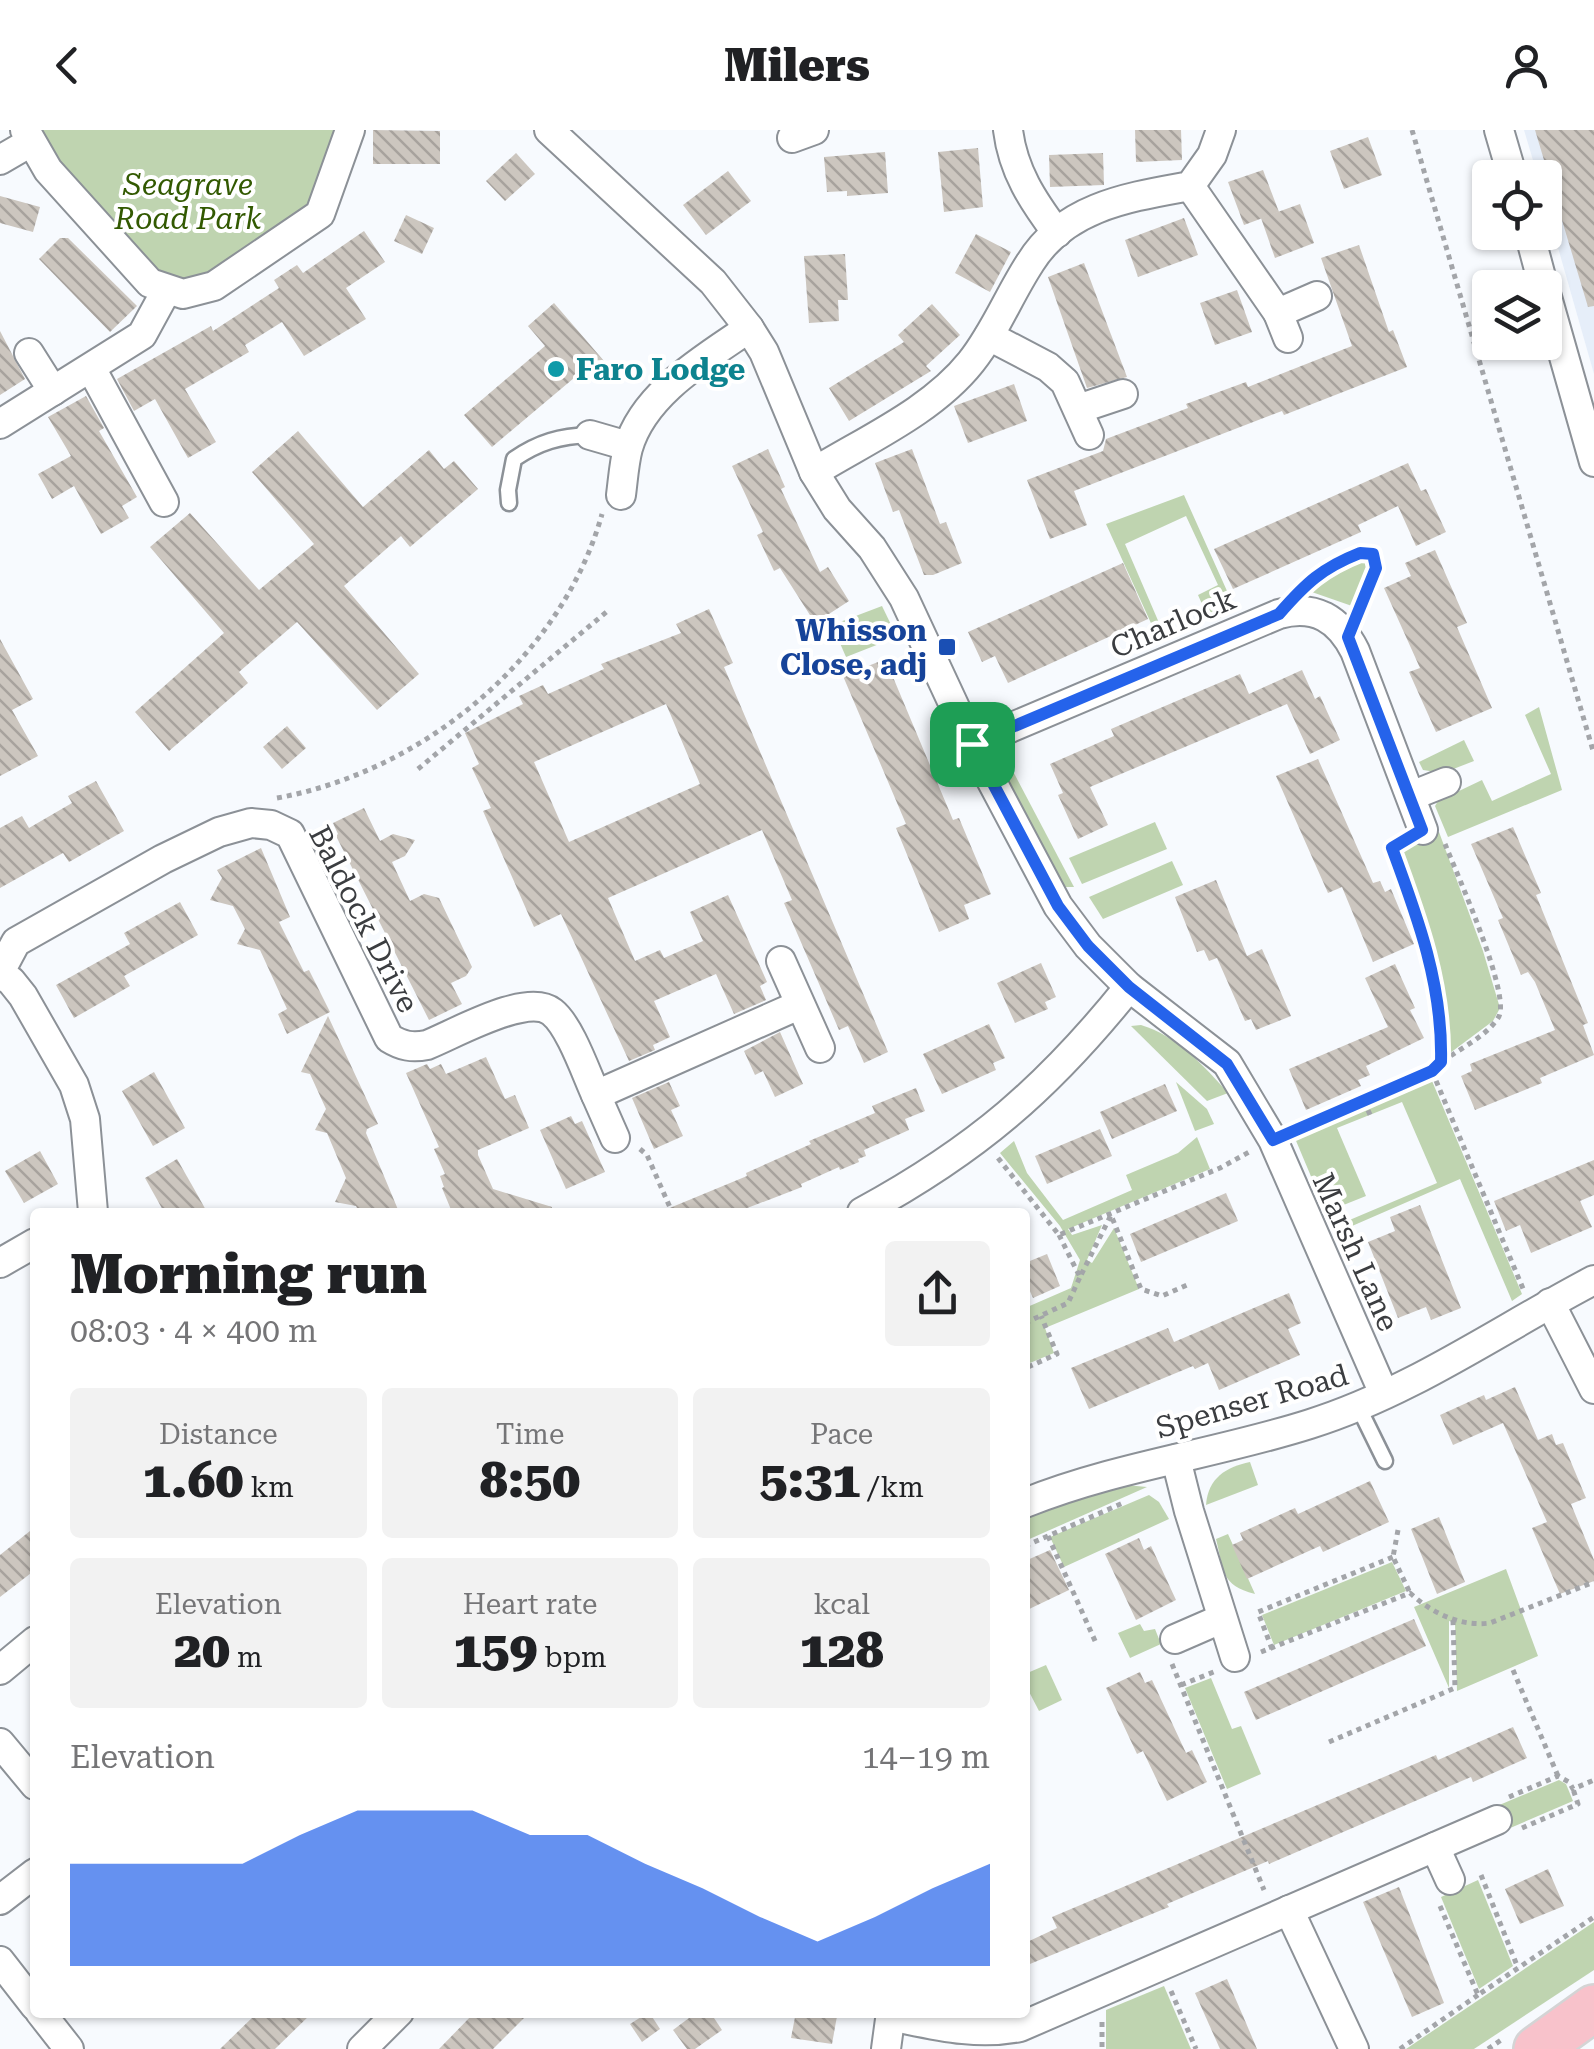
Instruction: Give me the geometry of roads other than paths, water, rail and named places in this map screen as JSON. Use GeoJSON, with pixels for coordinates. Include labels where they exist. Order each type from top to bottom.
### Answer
{"type":"FeatureCollection","features":[{"type":"Feature","properties":{"kind":"main road"},"geometry":{"type":"LineString","coordinates":[[1537,2049],[1594,2008]]}},
{"type":"Feature","properties":{"kind":"street"},"geometry":{"type":"LineString","coordinates":[[0,160],[28,136],[48,170],[150,283],[183,294],[214,286],[310,223],[324,203],[350,130]]}},
{"type":"Feature","properties":{"kind":"street","name":"Marsh Lane"},"geometry":{"type":"LineString","coordinates":[[548,130],[713,282],[749,328],[764,352],[814,472],[837,508],[872,548],[904,598],[972,744],[1058,906],[1088,946],[1129,987],[1227,1064],[1273,1140],[1384,1394]]}},
{"type":"Feature","properties":{"kind":"street"},"geometry":{"type":"LineString","coordinates":[[1008,130],[1011,151],[1028,194],[1057,233]]}},
{"type":"Feature","properties":{"kind":"street"},"geometry":{"type":"LineString","coordinates":[[814,472],[909,414],[970,364],[1032,259],[1057,233],[1089,211],[1121,198],[1190,186],[1212,155],[1221,130]]}},
{"type":"Feature","properties":{"kind":"street"},"geometry":{"type":"LineString","coordinates":[[1499,130],[1508,160]]}},
{"type":"Feature","properties":{"kind":"street"},"geometry":{"type":"LineString","coordinates":[[1190,186],[1283,325],[1318,296]]}},
{"type":"Feature","properties":{"kind":"street"},"geometry":{"type":"LineString","coordinates":[[0,424],[142,335],[166,291]]}},
{"type":"Feature","properties":{"kind":"street"},"geometry":{"type":"LineString","coordinates":[[620,495],[628,446],[653,404],[702,361],[749,328]]}},
{"type":"Feature","properties":{"kind":"street"},"geometry":{"type":"LineString","coordinates":[[989,336],[1048,367],[1066,382],[1083,422],[1123,394]]}},
{"type":"Feature","properties":{"kind":"street"},"geometry":{"type":"LineString","coordinates":[[1562,349],[1594,462]]}},
{"type":"Feature","properties":{"kind":"street"},"geometry":{"type":"LineString","coordinates":[[29,353],[53,392]]}},
{"type":"Feature","properties":{"kind":"street"},"geometry":{"type":"LineString","coordinates":[[91,368],[164,502]]}},
{"type":"Feature","properties":{"kind":"street"},"geometry":{"type":"LineString","coordinates":[[590,435],[628,446]]}},
{"type":"Feature","properties":{"kind":"street","name":"Charlock"},"geometry":{"type":"LineString","coordinates":[[972,744],[1294,610],[1322,614],[1348,637],[1411,796]]}},
{"type":"Feature","properties":{"kind":"street"},"geometry":{"type":"LineString","coordinates":[[1422,830],[1411,796],[1446,782]]}},
{"type":"Feature","properties":{"kind":"street","name":"Baldock Drive"},"geometry":{"type":"LineString","coordinates":[[0,973],[16,942],[163,859],[219,832],[251,822],[270,825],[290,834],[389,1038],[415,1048],[518,1006],[549,1009],[560,1020],[615,1138]]}},
{"type":"Feature","properties":{"kind":"street"},"geometry":{"type":"LineString","coordinates":[[781,961],[820,1048]]}},
{"type":"Feature","properties":{"kind":"street"},"geometry":{"type":"LineString","coordinates":[[0,973],[23,996],[74,1085],[85,1118],[92,1208]]}},
{"type":"Feature","properties":{"kind":"street"},"geometry":{"type":"LineString","coordinates":[[868,1208],[982,1138],[1033,1095],[1129,987]]}},
{"type":"Feature","properties":{"kind":"street"},"geometry":{"type":"LineString","coordinates":[[596,1095],[800,1005]]}},
{"type":"Feature","properties":{"kind":"street"},"geometry":{"type":"LineString","coordinates":[[0,1262],[30,1246]]}},
{"type":"Feature","properties":{"kind":"street","name":"Spenser Road"},"geometry":{"type":"LineString","coordinates":[[1030,1502],[1077,1483],[1310,1424],[1358,1406],[1465,1355],[1594,1280]]}},
{"type":"Feature","properties":{"kind":"street"},"geometry":{"type":"LineString","coordinates":[[1541,1308],[1594,1389]]}},
{"type":"Feature","properties":{"kind":"street"},"geometry":{"type":"LineString","coordinates":[[1176,1458],[1235,1657]]}},
{"type":"Feature","properties":{"kind":"street"},"geometry":{"type":"LineString","coordinates":[[1173,1650],[1222,1619]]}},
{"type":"Feature","properties":{"kind":"street"},"geometry":{"type":"LineString","coordinates":[[0,1670],[30,1645]]}},
{"type":"Feature","properties":{"kind":"street"},"geometry":{"type":"LineString","coordinates":[[0,1742],[30,1778]]}},
{"type":"Feature","properties":{"kind":"street"},"geometry":{"type":"LineString","coordinates":[[908,2018],[965,2031],[992,2032],[1020,2026],[1497,1820]]}},
{"type":"Feature","properties":{"kind":"street"},"geometry":{"type":"LineString","coordinates":[[1435,1847],[1450,1880]]}},
{"type":"Feature","properties":{"kind":"street"},"geometry":{"type":"LineString","coordinates":[[0,1900],[30,1877]]}},
{"type":"Feature","properties":{"kind":"street"},"geometry":{"type":"LineString","coordinates":[[1282,1913],[1354,2049]]}},
{"type":"Feature","properties":{"kind":"street"},"geometry":{"type":"LineString","coordinates":[[0,1961],[30,2000]]}},
{"type":"Feature","properties":{"kind":"street"},"geometry":{"type":"LineString","coordinates":[[45,2018],[69,2049]]}},
{"type":"Feature","properties":{"kind":"street"},"geometry":{"type":"LineString","coordinates":[[362,2049],[393,2018]]}},
{"type":"Feature","properties":{"kind":"street"},"geometry":{"type":"LineString","coordinates":[[886,2049],[890,2018]]}},
{"type":"Feature","properties":{"kind":"lane"},"geometry":{"type":"LineString","coordinates":[[510,503],[508,490],[514,459],[561,436],[590,435]]}},
{"type":"Feature","properties":{"kind":"lane"},"geometry":{"type":"LineString","coordinates":[[1358,1406],[1385,1462]]}},
{"type":"Feature","properties":{"kind":"place","name":"Faro Lodge"},"geometry":{"type":"Point","coordinates":[556,369]}},
{"type":"Feature","properties":{"kind":"place","name":"Whisson Close, adj"},"geometry":{"type":"Point","coordinates":[947,647]}},
{"type":"Feature","properties":{"kind":"park label","name":"Seagrave Road Park"},"geometry":{"type":"Point","coordinates":[188,201]}}]}
